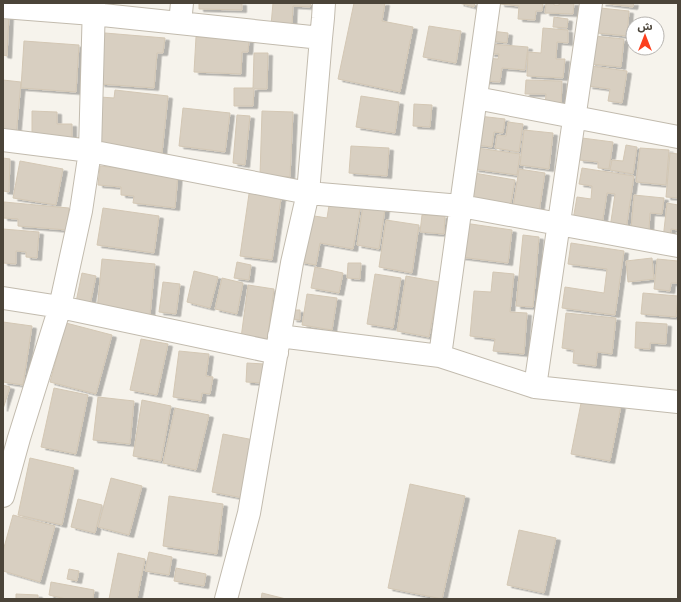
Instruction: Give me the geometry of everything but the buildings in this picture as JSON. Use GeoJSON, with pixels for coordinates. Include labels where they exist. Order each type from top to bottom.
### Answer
{"type":"FeatureCollection","features":[{"type":"Feature","properties":{"kind":"street"},"geometry":{"type":"LineString","coordinates":[[440,356],[489,3]]}},
{"type":"Feature","properties":{"kind":"street"},"geometry":{"type":"LineString","coordinates":[[535,387],[560,224],[591,3]]}},
{"type":"Feature","properties":{"kind":"street"},"geometry":{"type":"LineString","coordinates":[[3,7],[324,16],[308,193],[292,263],[249,513],[226,599]]}},
{"type":"Feature","properties":{"kind":"street"},"geometry":{"type":"LineString","coordinates":[[3,496],[11,436],[60,307],[81,211],[90,151],[93,9]]}},
{"type":"Feature","properties":{"kind":"street"},"geometry":{"type":"LineString","coordinates":[[476,98],[678,137]]}},
{"type":"Feature","properties":{"kind":"street"},"geometry":{"type":"LineString","coordinates":[[3,140],[90,151],[308,193],[461,206],[678,246]]}},
{"type":"Feature","properties":{"kind":"street"},"geometry":{"type":"LineString","coordinates":[[3,298],[278,344],[440,356],[535,387],[678,402]]}}]}
